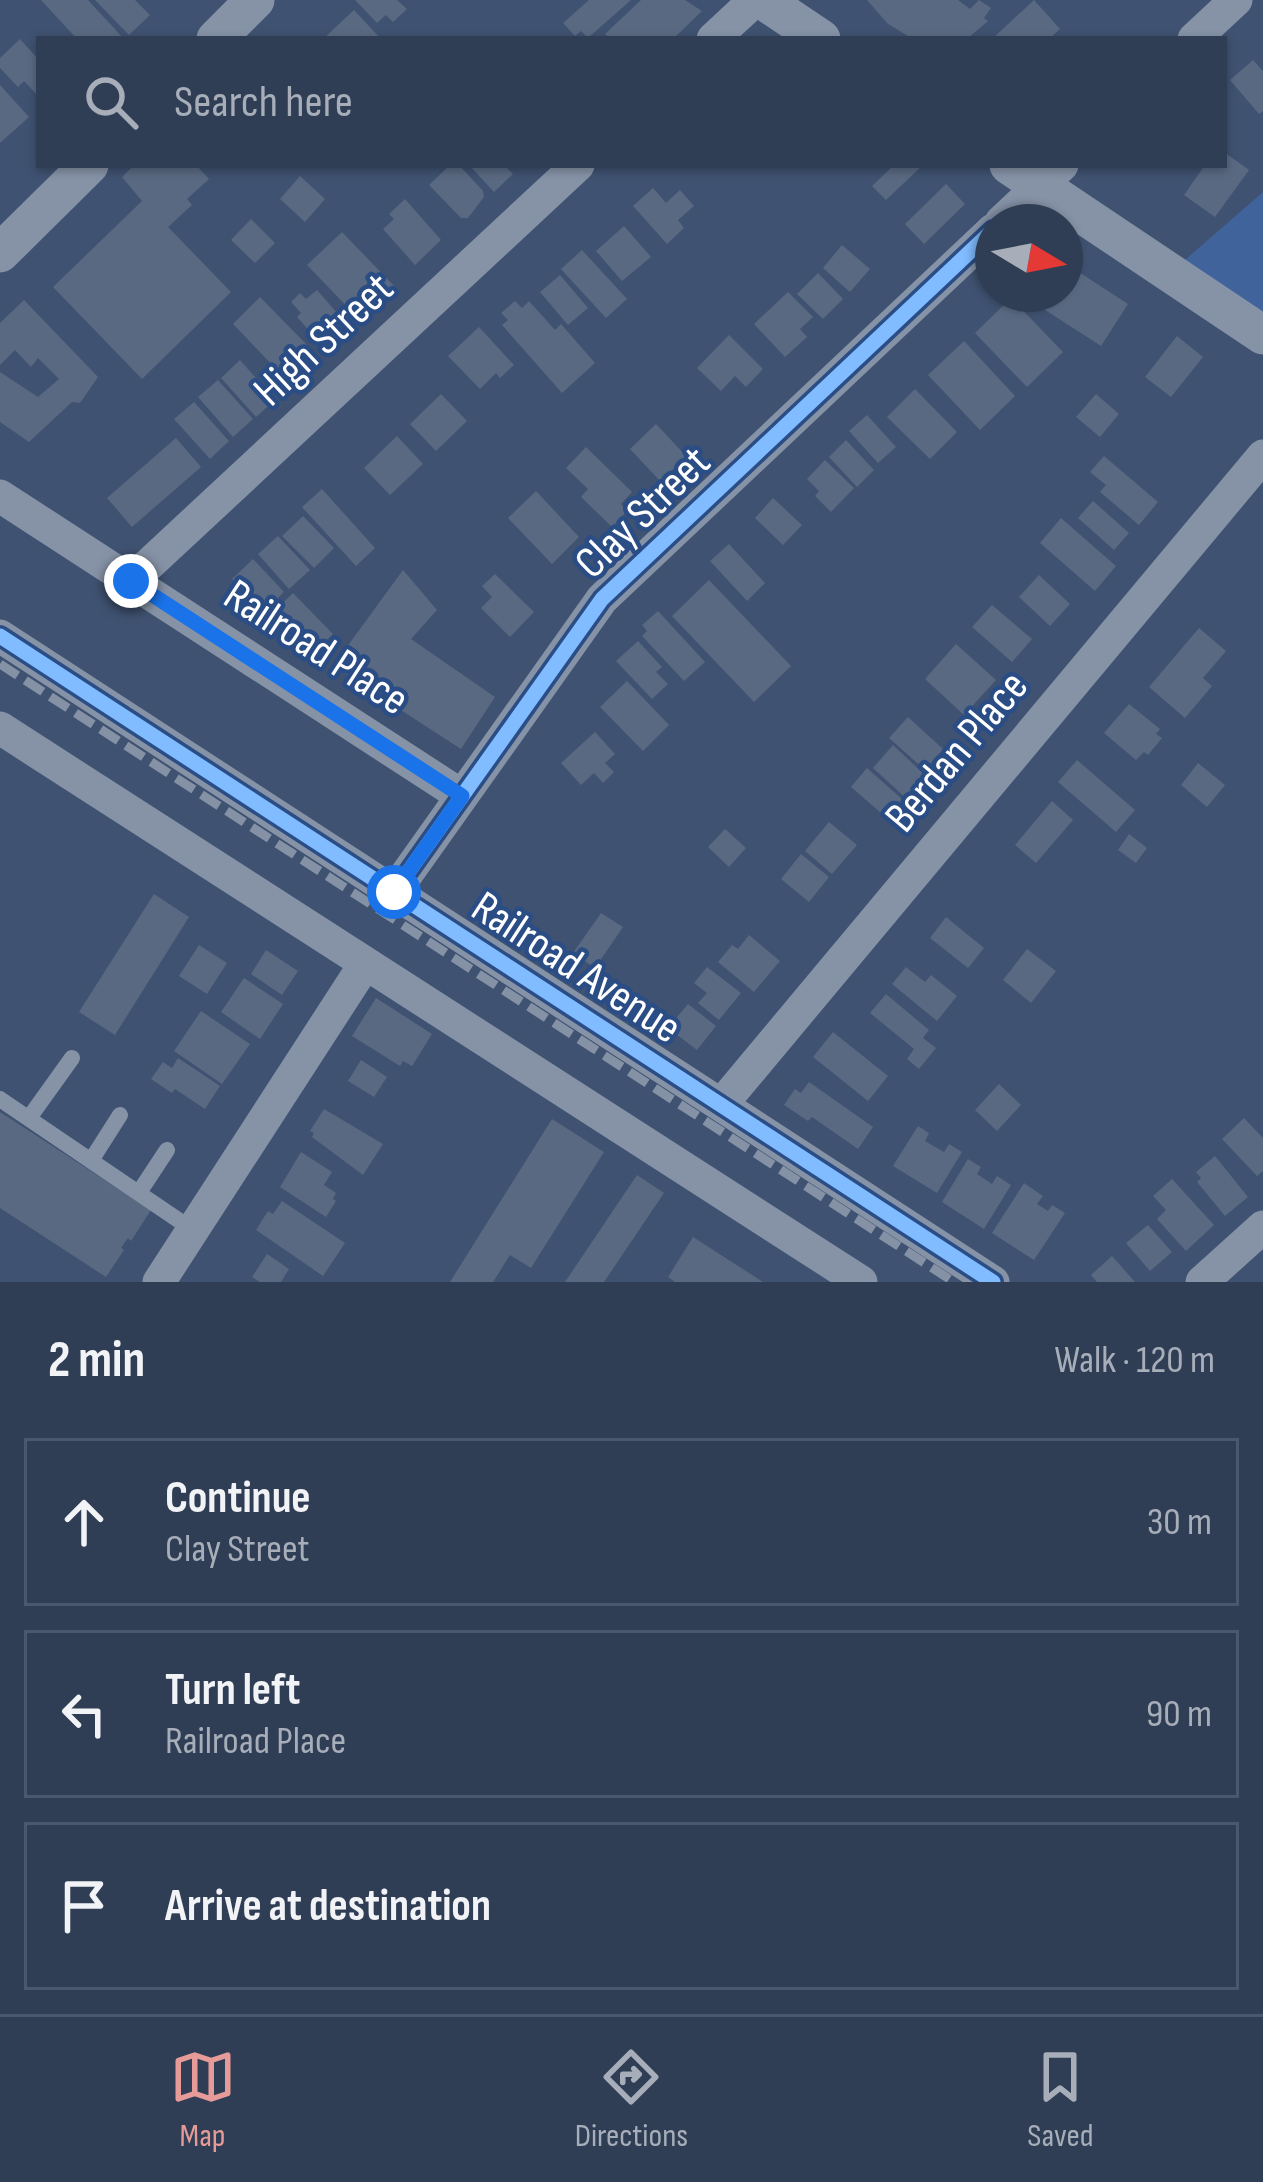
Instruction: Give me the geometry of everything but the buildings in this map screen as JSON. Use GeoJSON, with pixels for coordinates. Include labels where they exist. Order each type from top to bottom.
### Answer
{"type":"FeatureCollection","features":[{"type":"Feature","properties":{"kind":"street"},"geometry":{"type":"LineString","coordinates":[[219,36],[255,0]]}},
{"type":"Feature","properties":{"kind":"street"},"geometry":{"type":"LineString","coordinates":[[717,36],[759,0],[816,36]]}},
{"type":"Feature","properties":{"kind":"street"},"geometry":{"type":"LineString","coordinates":[[1198,36],[1236,0]]}},
{"type":"Feature","properties":{"kind":"street"},"geometry":{"type":"LineString","coordinates":[[0,253],[86,168]]}},
{"type":"Feature","properties":{"kind":"street","name":"High Street"},"geometry":{"type":"LineString","coordinates":[[131,581],[575,168]]}},
{"type":"Feature","properties":{"kind":"street"},"geometry":{"type":"LineString","coordinates":[[1014,204],[1037,172],[1263,335]]}},
{"type":"Feature","properties":{"kind":"street","name":"Clay Street"},"geometry":{"type":"LineString","coordinates":[[394,892],[602,599],[975,247]]}},
{"type":"Feature","properties":{"kind":"street","name":"Berdan Place"},"geometry":{"type":"LineString","coordinates":[[721,1105],[1263,456]]}},
{"type":"Feature","properties":{"kind":"street","name":"Railroad Place"},"geometry":{"type":"LineString","coordinates":[[0,496],[462,796]]}},
{"type":"Feature","properties":{"kind":"street","name":"Railroad Avenue"},"geometry":{"type":"LineString","coordinates":[[0,636],[993,1282]]}},
{"type":"Feature","properties":{"kind":"street"},"geometry":{"type":"LineString","coordinates":[[0,728],[861,1282]]}},
{"type":"Feature","properties":{"kind":"street"},"geometry":{"type":"LineString","coordinates":[[159,1282],[365,964]]}},
{"type":"Feature","properties":{"kind":"street"},"geometry":{"type":"LineString","coordinates":[[1202,1282],[1263,1227]]}},
{"type":"Feature","properties":{"kind":"lane"},"geometry":{"type":"LineString","coordinates":[[29,1118],[72,1058]]}},
{"type":"Feature","properties":{"kind":"lane"},"geometry":{"type":"LineString","coordinates":[[0,1099],[193,1230]]}},
{"type":"Feature","properties":{"kind":"lane"},"geometry":{"type":"LineString","coordinates":[[92,1159],[120,1115]]}},
{"type":"Feature","properties":{"kind":"lane"},"geometry":{"type":"LineString","coordinates":[[140,1191],[167,1150]]}},
{"type":"Feature","properties":{"kind":"shaded area"},"geometry":{"type":"Polygon","coordinates":[[[1263,192],[1263,340],[1170,273],[1263,192]]]}},
{"type":"Feature","properties":{"kind":"railway"},"geometry":{"type":"LineString","coordinates":[[0,664],[954,1282]]}},
{"type":"Feature","properties":{"kind":"cycle path"},"geometry":{"type":"LineString","coordinates":[[394,892],[602,599],[975,247]]}},
{"type":"Feature","properties":{"kind":"cycle path"},"geometry":{"type":"LineString","coordinates":[[0,636],[993,1282]]}},
{"type":"Feature","properties":{"kind":"route"},"geometry":{"type":"LineString","coordinates":[[131,581],[462,796],[394,892]]}}]}
